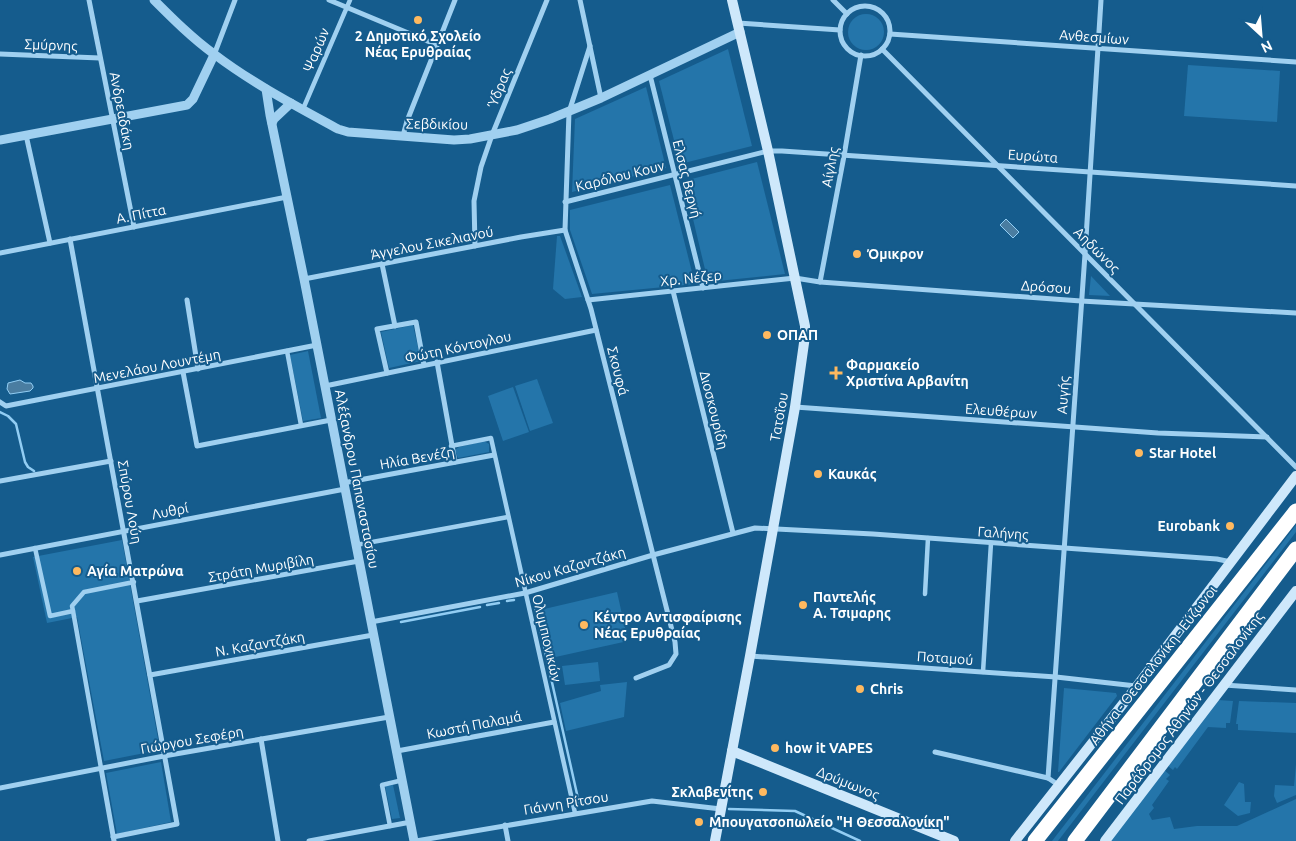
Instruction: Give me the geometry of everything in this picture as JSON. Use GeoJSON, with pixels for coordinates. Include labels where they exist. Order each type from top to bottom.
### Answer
{"type":"FeatureCollection","features":[{"type":"Feature","properties":{"kind":"highway","name":"Αθήνα - Θεσσαλονίκη - Εύζωνοι"},"geometry":{"type":"LineString","coordinates":[[1035,841],[1296,511]]}},
{"type":"Feature","properties":{"kind":"highway"},"geometry":{"type":"LineString","coordinates":[[1075,841],[1296,548]]}},
{"type":"Feature","properties":{"kind":"main road","name":"Τατοΐου"},"geometry":{"type":"LineString","coordinates":[[715,841],[773,528],[805,336],[805,326],[768,151],[732,0]]}},
{"type":"Feature","properties":{"kind":"main road"},"geometry":{"type":"LineString","coordinates":[[1015,841],[1137,686],[1296,476]]}},
{"type":"Feature","properties":{"kind":"main road","name":"Παράδρομος Αθηνών - Θεσσαλονίκης"},"geometry":{"type":"LineString","coordinates":[[1105,841],[1296,591]]}},
{"type":"Feature","properties":{"kind":"main road","name":"Δρύμωνος"},"geometry":{"type":"LineString","coordinates":[[732,751],[954,841]]}},
{"type":"Feature","properties":{"kind":"street","name":"Ανδρεαδάκη"},"geometry":{"type":"LineString","coordinates":[[89,0],[134,227]]}},
{"type":"Feature","properties":{"kind":"street","name":"Σεβδικίου"},"geometry":{"type":"LineString","coordinates":[[154,0],[191,36],[214,55],[266,89],[338,129],[348,132],[454,140],[492,135],[535,125],[569,112],[650,75],[739,28]]}},
{"type":"Feature","properties":{"kind":"street"},"geometry":{"type":"LineString","coordinates":[[0,140],[187,105],[192,99],[214,55],[235,0]]}},
{"type":"Feature","properties":{"kind":"street"},"geometry":{"type":"LineString","coordinates":[[329,0],[437,45]]}},
{"type":"Feature","properties":{"kind":"street","name":"Ψαρών"},"geometry":{"type":"LineString","coordinates":[[303,110],[350,0]]}},
{"type":"Feature","properties":{"kind":"street"},"geometry":{"type":"LineString","coordinates":[[403,137],[407,121],[455,0]]}},
{"type":"Feature","properties":{"kind":"street","name":"Ύδρας"},"geometry":{"type":"LineString","coordinates":[[475,246],[474,201],[481,167],[492,135],[547,0]]}},
{"type":"Feature","properties":{"kind":"street","name":"Σκουφά"},"geometry":{"type":"LineString","coordinates":[[580,0],[601,98]]}},
{"type":"Feature","properties":{"kind":"street"},"geometry":{"type":"LineString","coordinates":[[833,0],[847,14]]}},
{"type":"Feature","properties":{"kind":"street","name":"Αυγής"},"geometry":{"type":"LineString","coordinates":[[1048,778],[1101,0]]}},
{"type":"Feature","properties":{"kind":"street"},"geometry":{"type":"LineString","coordinates":[[870,3],[886,16],[890,24],[890,34],[886,45],[876,54],[861,55],[853,52],[846,46],[840,30],[847,14],[853,9],[870,3]]}},
{"type":"Feature","properties":{"kind":"street"},"geometry":{"type":"LineString","coordinates":[[739,28],[840,30]]}},
{"type":"Feature","properties":{"kind":"street","name":"Ανθεσμίων"},"geometry":{"type":"LineString","coordinates":[[890,34],[1296,62]]}},
{"type":"Feature","properties":{"kind":"street","name":"Σκουφά"},"geometry":{"type":"LineString","coordinates":[[590,46],[569,112],[565,230],[596,330],[675,642],[676,654],[669,665],[636,678]]}},
{"type":"Feature","properties":{"kind":"street","name":"Αηδώνος"},"geometry":{"type":"LineString","coordinates":[[882,49],[1296,467]]}},
{"type":"Feature","properties":{"kind":"street","name":"Σμύρνης"},"geometry":{"type":"LineString","coordinates":[[0,54],[100,58]]}},
{"type":"Feature","properties":{"kind":"street","name":"Αίγλης"},"geometry":{"type":"LineString","coordinates":[[820,282],[861,55]]}},
{"type":"Feature","properties":{"kind":"street","name":"Ελσας Βεργή"},"geometry":{"type":"LineString","coordinates":[[650,75],[703,288]]}},
{"type":"Feature","properties":{"kind":"street","name":"Αλέξανδρου Παπαναστασίου"},"geometry":{"type":"LineString","coordinates":[[266,89],[415,841]]}},
{"type":"Feature","properties":{"kind":"street"},"geometry":{"type":"LineString","coordinates":[[272,123],[291,102]]}},
{"type":"Feature","properties":{"kind":"street"},"geometry":{"type":"LineString","coordinates":[[26,135],[50,243]]}},
{"type":"Feature","properties":{"kind":"street","name":"Ευρώτα"},"geometry":{"type":"LineString","coordinates":[[768,151],[1296,186]]}},
{"type":"Feature","properties":{"kind":"street","name":"Καρόλου Κουν"},"geometry":{"type":"LineString","coordinates":[[565,202],[768,151]]}},
{"type":"Feature","properties":{"kind":"street","name":"Α. Πίττα"},"geometry":{"type":"LineString","coordinates":[[0,253],[287,197]]}},
{"type":"Feature","properties":{"kind":"street","name":"Άγγελου Σικελιανού"},"geometry":{"type":"LineString","coordinates":[[304,279],[565,230]]}},
{"type":"Feature","properties":{"kind":"street","name":"Σπύρου Λούη"},"geometry":{"type":"LineString","coordinates":[[70,239],[177,824],[114,839]]}},
{"type":"Feature","properties":{"kind":"street"},"geometry":{"type":"LineString","coordinates":[[382,264],[395,326]]}},
{"type":"Feature","properties":{"kind":"street","name":"Δρόσου"},"geometry":{"type":"LineString","coordinates":[[795,278],[820,282],[1081,301],[1296,313]]}},
{"type":"Feature","properties":{"kind":"street","name":"Χρ. Νέζερ"},"geometry":{"type":"LineString","coordinates":[[588,300],[795,278]]}},
{"type":"Feature","properties":{"kind":"street","name":"Διοσκουρίδη"},"geometry":{"type":"LineString","coordinates":[[673,291],[732,533]]}},
{"type":"Feature","properties":{"kind":"street"},"geometry":{"type":"LineString","coordinates":[[186,300],[198,369]]}},
{"type":"Feature","properties":{"kind":"street"},"geometry":{"type":"LineString","coordinates":[[387,373],[377,330],[395,326],[416,322],[424,365]]}},
{"type":"Feature","properties":{"kind":"street","name":"Φώτη Κόντογλου"},"geometry":{"type":"LineString","coordinates":[[325,386],[596,330]]}},
{"type":"Feature","properties":{"kind":"street","name":"Μενελάου Λουντέμη"},"geometry":{"type":"LineString","coordinates":[[0,403],[11,405],[317,345]]}},
{"type":"Feature","properties":{"kind":"street"},"geometry":{"type":"LineString","coordinates":[[287,351],[301,425]]}},
{"type":"Feature","properties":{"kind":"street"},"geometry":{"type":"LineString","coordinates":[[437,362],[454,462]]}},
{"type":"Feature","properties":{"kind":"street"},"geometry":{"type":"LineString","coordinates":[[183,372],[197,446],[331,420]]}},
{"type":"Feature","properties":{"kind":"street","name":"Ελευθέρων"},"geometry":{"type":"LineString","coordinates":[[794,407],[1072,427],[1267,437]]}},
{"type":"Feature","properties":{"kind":"street","name":"Ολυμπιονικών"},"geometry":{"type":"LineString","coordinates":[[451,446],[491,438],[575,813]]}},
{"type":"Feature","properties":{"kind":"street","name":"Ηλία Βενέζη"},"geometry":{"type":"LineString","coordinates":[[344,486],[494,455]]}},
{"type":"Feature","properties":{"kind":"street"},"geometry":{"type":"LineString","coordinates":[[0,481],[111,461]]}},
{"type":"Feature","properties":{"kind":"street","name":"Λυθρί"},"geometry":{"type":"LineString","coordinates":[[0,555],[344,486]]}},
{"type":"Feature","properties":{"kind":"street"},"geometry":{"type":"LineString","coordinates":[[356,545],[508,517]]}},
{"type":"Feature","properties":{"kind":"street","name":"Νίκου Καζαντζάκη"},"geometry":{"type":"LineString","coordinates":[[371,622],[525,593],[732,533],[755,528],[773,528]]}},
{"type":"Feature","properties":{"kind":"street","name":"Γαλήνης"},"geometry":{"type":"LineString","coordinates":[[773,528],[1217,559],[1231,562]]}},
{"type":"Feature","properties":{"kind":"street"},"geometry":{"type":"LineString","coordinates":[[925,594],[928,538]]}},
{"type":"Feature","properties":{"kind":"street"},"geometry":{"type":"LineString","coordinates":[[983,672],[991,543]]}},
{"type":"Feature","properties":{"kind":"street"},"geometry":{"type":"LineString","coordinates":[[35,548],[50,616],[73,612]]}},
{"type":"Feature","properties":{"kind":"street","name":"Στράτη Μυριβίλη"},"geometry":{"type":"LineString","coordinates":[[137,601],[359,561]]}},
{"type":"Feature","properties":{"kind":"street"},"geometry":{"type":"LineString","coordinates":[[114,839],[72,606],[84,592],[134,582]]}},
{"type":"Feature","properties":{"kind":"street","name":"Ν. Καζαντζάκη"},"geometry":{"type":"LineString","coordinates":[[150,675],[373,635]]}},
{"type":"Feature","properties":{"kind":"street","name":"Ποταμού"},"geometry":{"type":"LineString","coordinates":[[750,656],[1056,677],[1137,686]]}},
{"type":"Feature","properties":{"kind":"street"},"geometry":{"type":"LineString","coordinates":[[1224,685],[1296,690]]}},
{"type":"Feature","properties":{"kind":"street","name":"Γιώργου Σεφέρη"},"geometry":{"type":"LineString","coordinates":[[0,788],[164,756],[389,717]]}},
{"type":"Feature","properties":{"kind":"street","name":"Κωστή Παλαμά"},"geometry":{"type":"LineString","coordinates":[[397,751],[554,722]]}},
{"type":"Feature","properties":{"kind":"street"},"geometry":{"type":"LineString","coordinates":[[261,739],[278,841]]}},
{"type":"Feature","properties":{"kind":"street"},"geometry":{"type":"LineString","coordinates":[[935,752],[1048,778],[1060,786]]}},
{"type":"Feature","properties":{"kind":"street"},"geometry":{"type":"LineString","coordinates":[[390,826],[382,785],[402,780]]}},
{"type":"Feature","properties":{"kind":"street","name":"Γιάννη Ρίτσου"},"geometry":{"type":"LineString","coordinates":[[415,841],[659,800],[720,809]]}},
{"type":"Feature","properties":{"kind":"street"},"geometry":{"type":"LineString","coordinates":[[309,841],[411,822]]}},
{"type":"Feature","properties":{"kind":"street"},"geometry":{"type":"LineString","coordinates":[[505,825],[508,841]]}},
{"type":"Feature","properties":{"kind":"shaded area"},"geometry":{"type":"Polygon","coordinates":[[[866,14],[873,15],[879,19],[883,25],[883,39],[879,45],[873,49],[866,50],[859,49],[853,45],[849,39],[848,32],[849,25],[853,19],[859,15],[866,14]]]}},
{"type":"Feature","properties":{"kind":"shaded area"},"geometry":{"type":"Polygon","coordinates":[[[728,49],[752,146],[680,164],[659,81],[728,49]]]}},
{"type":"Feature","properties":{"kind":"shaded area"},"geometry":{"type":"Polygon","coordinates":[[[1188,65],[1280,71],[1277,122],[1184,116],[1188,65]]]}},
{"type":"Feature","properties":{"kind":"shaded area"},"geometry":{"type":"Polygon","coordinates":[[[646,87],[666,168],[572,192],[575,119],[646,87]]]}},
{"type":"Feature","properties":{"kind":"shaded area"},"geometry":{"type":"Polygon","coordinates":[[[757,162],[785,274],[708,282],[684,181],[757,162]]]}},
{"type":"Feature","properties":{"kind":"shaded area"},"geometry":{"type":"Polygon","coordinates":[[[670,185],[695,284],[592,294],[570,230],[570,210],[670,185]]]}},
{"type":"Feature","properties":{"kind":"shaded area"},"geometry":{"type":"Polygon","coordinates":[[[1006,219],[1019,232],[1013,238],[1000,225],[1006,219]]]}},
{"type":"Feature","properties":{"kind":"shaded area"},"geometry":{"type":"Polygon","coordinates":[[[557,236],[560,236],[582,297],[565,299],[553,289],[557,236]]]}},
{"type":"Feature","properties":{"kind":"shaded area"},"geometry":{"type":"Polygon","coordinates":[[[1091,276],[1110,296],[1089,295],[1091,276]]]}},
{"type":"Feature","properties":{"kind":"shaded area"},"geometry":{"type":"Polygon","coordinates":[[[413,325],[421,361],[389,368],[381,332],[413,325]]]}},
{"type":"Feature","properties":{"kind":"shaded area"},"geometry":{"type":"Polygon","coordinates":[[[308,351],[321,418],[303,421],[290,355],[308,351]]]}},
{"type":"Feature","properties":{"kind":"shaded area"},"geometry":{"type":"Polygon","coordinates":[[[537,379],[553,423],[530,431],[515,386],[537,379]]]}},
{"type":"Feature","properties":{"kind":"shaded area"},"geometry":{"type":"Polygon","coordinates":[[[20,380],[25,383],[31,383],[33,388],[30,391],[10,394],[7,389],[8,383],[20,380]]]}},
{"type":"Feature","properties":{"kind":"shaded area"},"geometry":{"type":"Polygon","coordinates":[[[513,387],[529,432],[503,441],[488,396],[513,387]]]}},
{"type":"Feature","properties":{"kind":"shaded area"},"geometry":{"type":"Polygon","coordinates":[[[484,441],[489,444],[489,452],[458,458],[455,450],[459,447],[484,441]]]}},
{"type":"Feature","properties":{"kind":"shaded area"},"geometry":{"type":"Polygon","coordinates":[[[1296,525],[1296,532],[1058,841],[1052,841],[1296,525]]]}},
{"type":"Feature","properties":{"kind":"shaded area"},"geometry":{"type":"Polygon","coordinates":[[[122,540],[160,750],[104,761],[77,617],[47,623],[33,557],[122,540]]]}},
{"type":"Feature","properties":{"kind":"shaded area","name":"Κέντρο Αντισφαίρισης Νέας Ερυθραίας"},"geometry":{"type":"Polygon","coordinates":[[[617,592],[628,641],[551,658],[540,610],[617,592]]]}},
{"type":"Feature","properties":{"kind":"shaded area"},"geometry":{"type":"Polygon","coordinates":[[[598,662],[600,681],[565,685],[562,666],[598,662]]]}},
{"type":"Feature","properties":{"kind":"shaded area"},"geometry":{"type":"Polygon","coordinates":[[[627,682],[624,717],[566,731],[560,703],[601,691],[600,685],[627,682]]]}},
{"type":"Feature","properties":{"kind":"shaded area"},"geometry":{"type":"Polygon","coordinates":[[[1064,688],[1116,693],[1117,696],[1058,772],[1064,688]]]}},
{"type":"Feature","properties":{"kind":"shaded area"},"geometry":{"type":"Polygon","coordinates":[[[1218,700],[1233,701],[1230,723],[1226,723],[1226,728],[1208,727],[1177,769],[1175,767],[1173,770],[1168,766],[1218,700]]]}},
{"type":"Feature","properties":{"kind":"shaded area"},"geometry":{"type":"Polygon","coordinates":[[[1239,701],[1296,703],[1296,733],[1238,730],[1238,724],[1236,724],[1239,701]]]}},
{"type":"Feature","properties":{"kind":"shaded area"},"geometry":{"type":"Polygon","coordinates":[[[161,762],[171,822],[117,834],[106,773],[161,762]]]}},
{"type":"Feature","properties":{"kind":"shaded area"},"geometry":{"type":"Polygon","coordinates":[[[1296,764],[1296,795],[1277,803],[1274,796],[1275,785],[1294,786],[1296,764]]]}},
{"type":"Feature","properties":{"kind":"shaded area"},"geometry":{"type":"Polygon","coordinates":[[[1164,770],[1170,775],[1166,779],[1169,781],[1152,805],[1154,808],[1149,814],[1152,820],[1170,817],[1174,829],[1197,826],[1237,826],[1296,799],[1296,841],[1110,841],[1164,770]]]}},
{"type":"Feature","properties":{"kind":"shaded area"},"geometry":{"type":"Polygon","coordinates":[[[1239,782],[1244,784],[1245,802],[1251,802],[1250,813],[1238,816],[1224,805],[1239,782]]]}},
{"type":"Feature","properties":{"kind":"shaded area"},"geometry":{"type":"Polygon","coordinates":[[[393,785],[400,818],[392,819],[385,786],[393,785]]]}},
{"type":"Feature","properties":{"kind":"waterway"},"geometry":{"type":"LineString","coordinates":[[0,412],[8,416],[16,424],[25,462],[34,471]]}},
{"type":"Feature","properties":{"kind":"waterway"},"geometry":{"type":"LineString","coordinates":[[507,601],[514,600]]}},
{"type":"Feature","properties":{"kind":"waterway"},"geometry":{"type":"LineString","coordinates":[[534,602],[579,803]]}},
{"type":"Feature","properties":{"kind":"waterway"},"geometry":{"type":"LineString","coordinates":[[487,605],[499,603]]}},
{"type":"Feature","properties":{"kind":"waterway"},"geometry":{"type":"LineString","coordinates":[[401,622],[480,607]]}},
{"type":"Feature","properties":{"kind":"waterway"},"geometry":{"type":"LineString","coordinates":[[729,809],[795,811],[860,841]]}},
{"type":"Feature","properties":{"kind":"place","name":"2 Δημοτικό Σχολείο Νέας Ερυθραίας"},"geometry":{"type":"Point","coordinates":[418,20]}},
{"type":"Feature","properties":{"kind":"place","name":"Όμικρον"},"geometry":{"type":"Point","coordinates":[857,254]}},
{"type":"Feature","properties":{"kind":"place","name":"ΟΠΑΠ"},"geometry":{"type":"Point","coordinates":[767,335]}},
{"type":"Feature","properties":{"kind":"place","name":"Φαρμακείο Χριστίνα Αρβανίτη"},"geometry":{"type":"Point","coordinates":[836,373]}},
{"type":"Feature","properties":{"kind":"place","name":"Star Hotel"},"geometry":{"type":"Point","coordinates":[1139,453]}},
{"type":"Feature","properties":{"kind":"place","name":"Καυκάς"},"geometry":{"type":"Point","coordinates":[818,474]}},
{"type":"Feature","properties":{"kind":"place","name":"Eurobank"},"geometry":{"type":"Point","coordinates":[1230,526]}},
{"type":"Feature","properties":{"kind":"place","name":"Αγία Ματρώνα"},"geometry":{"type":"Point","coordinates":[77,571]}},
{"type":"Feature","properties":{"kind":"place","name":"Παντελής Α. Τσιμαρης"},"geometry":{"type":"Point","coordinates":[803,605]}},
{"type":"Feature","properties":{"kind":"place","name":"Κέντρο Αντισφαίρισης Νέας Ερυθραίας"},"geometry":{"type":"Point","coordinates":[584,625]}},
{"type":"Feature","properties":{"kind":"place","name":"Chris"},"geometry":{"type":"Point","coordinates":[860,689]}},
{"type":"Feature","properties":{"kind":"place","name":"how it VAPES"},"geometry":{"type":"Point","coordinates":[775,748]}},
{"type":"Feature","properties":{"kind":"place","name":"Σκλαβενίτης"},"geometry":{"type":"Point","coordinates":[763,792]}},
{"type":"Feature","properties":{"kind":"place","name":"Μπουγατσοπωλείο \"Η Θεσσαλονίκη\""},"geometry":{"type":"Point","coordinates":[699,822]}}]}
